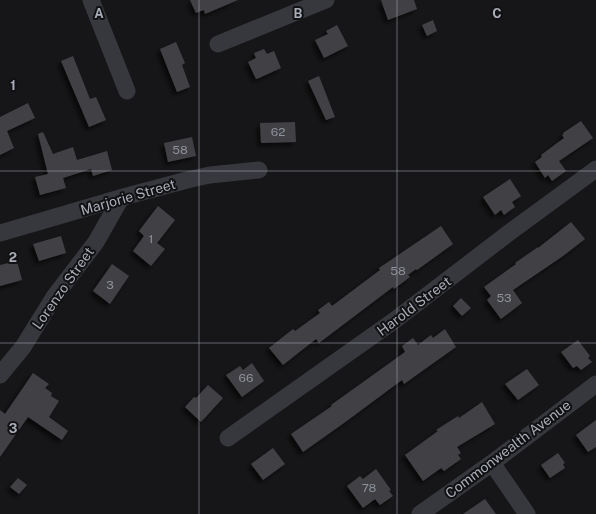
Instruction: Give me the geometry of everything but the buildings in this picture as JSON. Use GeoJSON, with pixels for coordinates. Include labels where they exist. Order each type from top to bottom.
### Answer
{"type":"FeatureCollection","features":[{"type":"Feature","properties":{"kind":"street"},"geometry":{"type":"LineString","coordinates":[[91,0],[128,91]]}},
{"type":"Feature","properties":{"kind":"street"},"geometry":{"type":"LineString","coordinates":[[218,44],[326,0]]}},
{"type":"Feature","properties":{"kind":"street","name":"Harold Street"},"geometry":{"type":"LineString","coordinates":[[228,438],[399,318],[510,232],[596,169]]}},
{"type":"Feature","properties":{"kind":"street","name":"Marjorie Street"},"geometry":{"type":"LineString","coordinates":[[0,233],[191,179],[210,175],[259,170]]}},
{"type":"Feature","properties":{"kind":"street","name":"Lorenzo Street"},"geometry":{"type":"LineString","coordinates":[[0,375],[23,347],[54,297],[96,242],[121,198]]}},
{"type":"Feature","properties":{"kind":"street","name":"Commonwealth Avenue"},"geometry":{"type":"LineString","coordinates":[[420,514],[492,463],[596,384]]}},
{"type":"Feature","properties":{"kind":"street"},"geometry":{"type":"LineString","coordinates":[[492,463],[528,514]]}}]}
